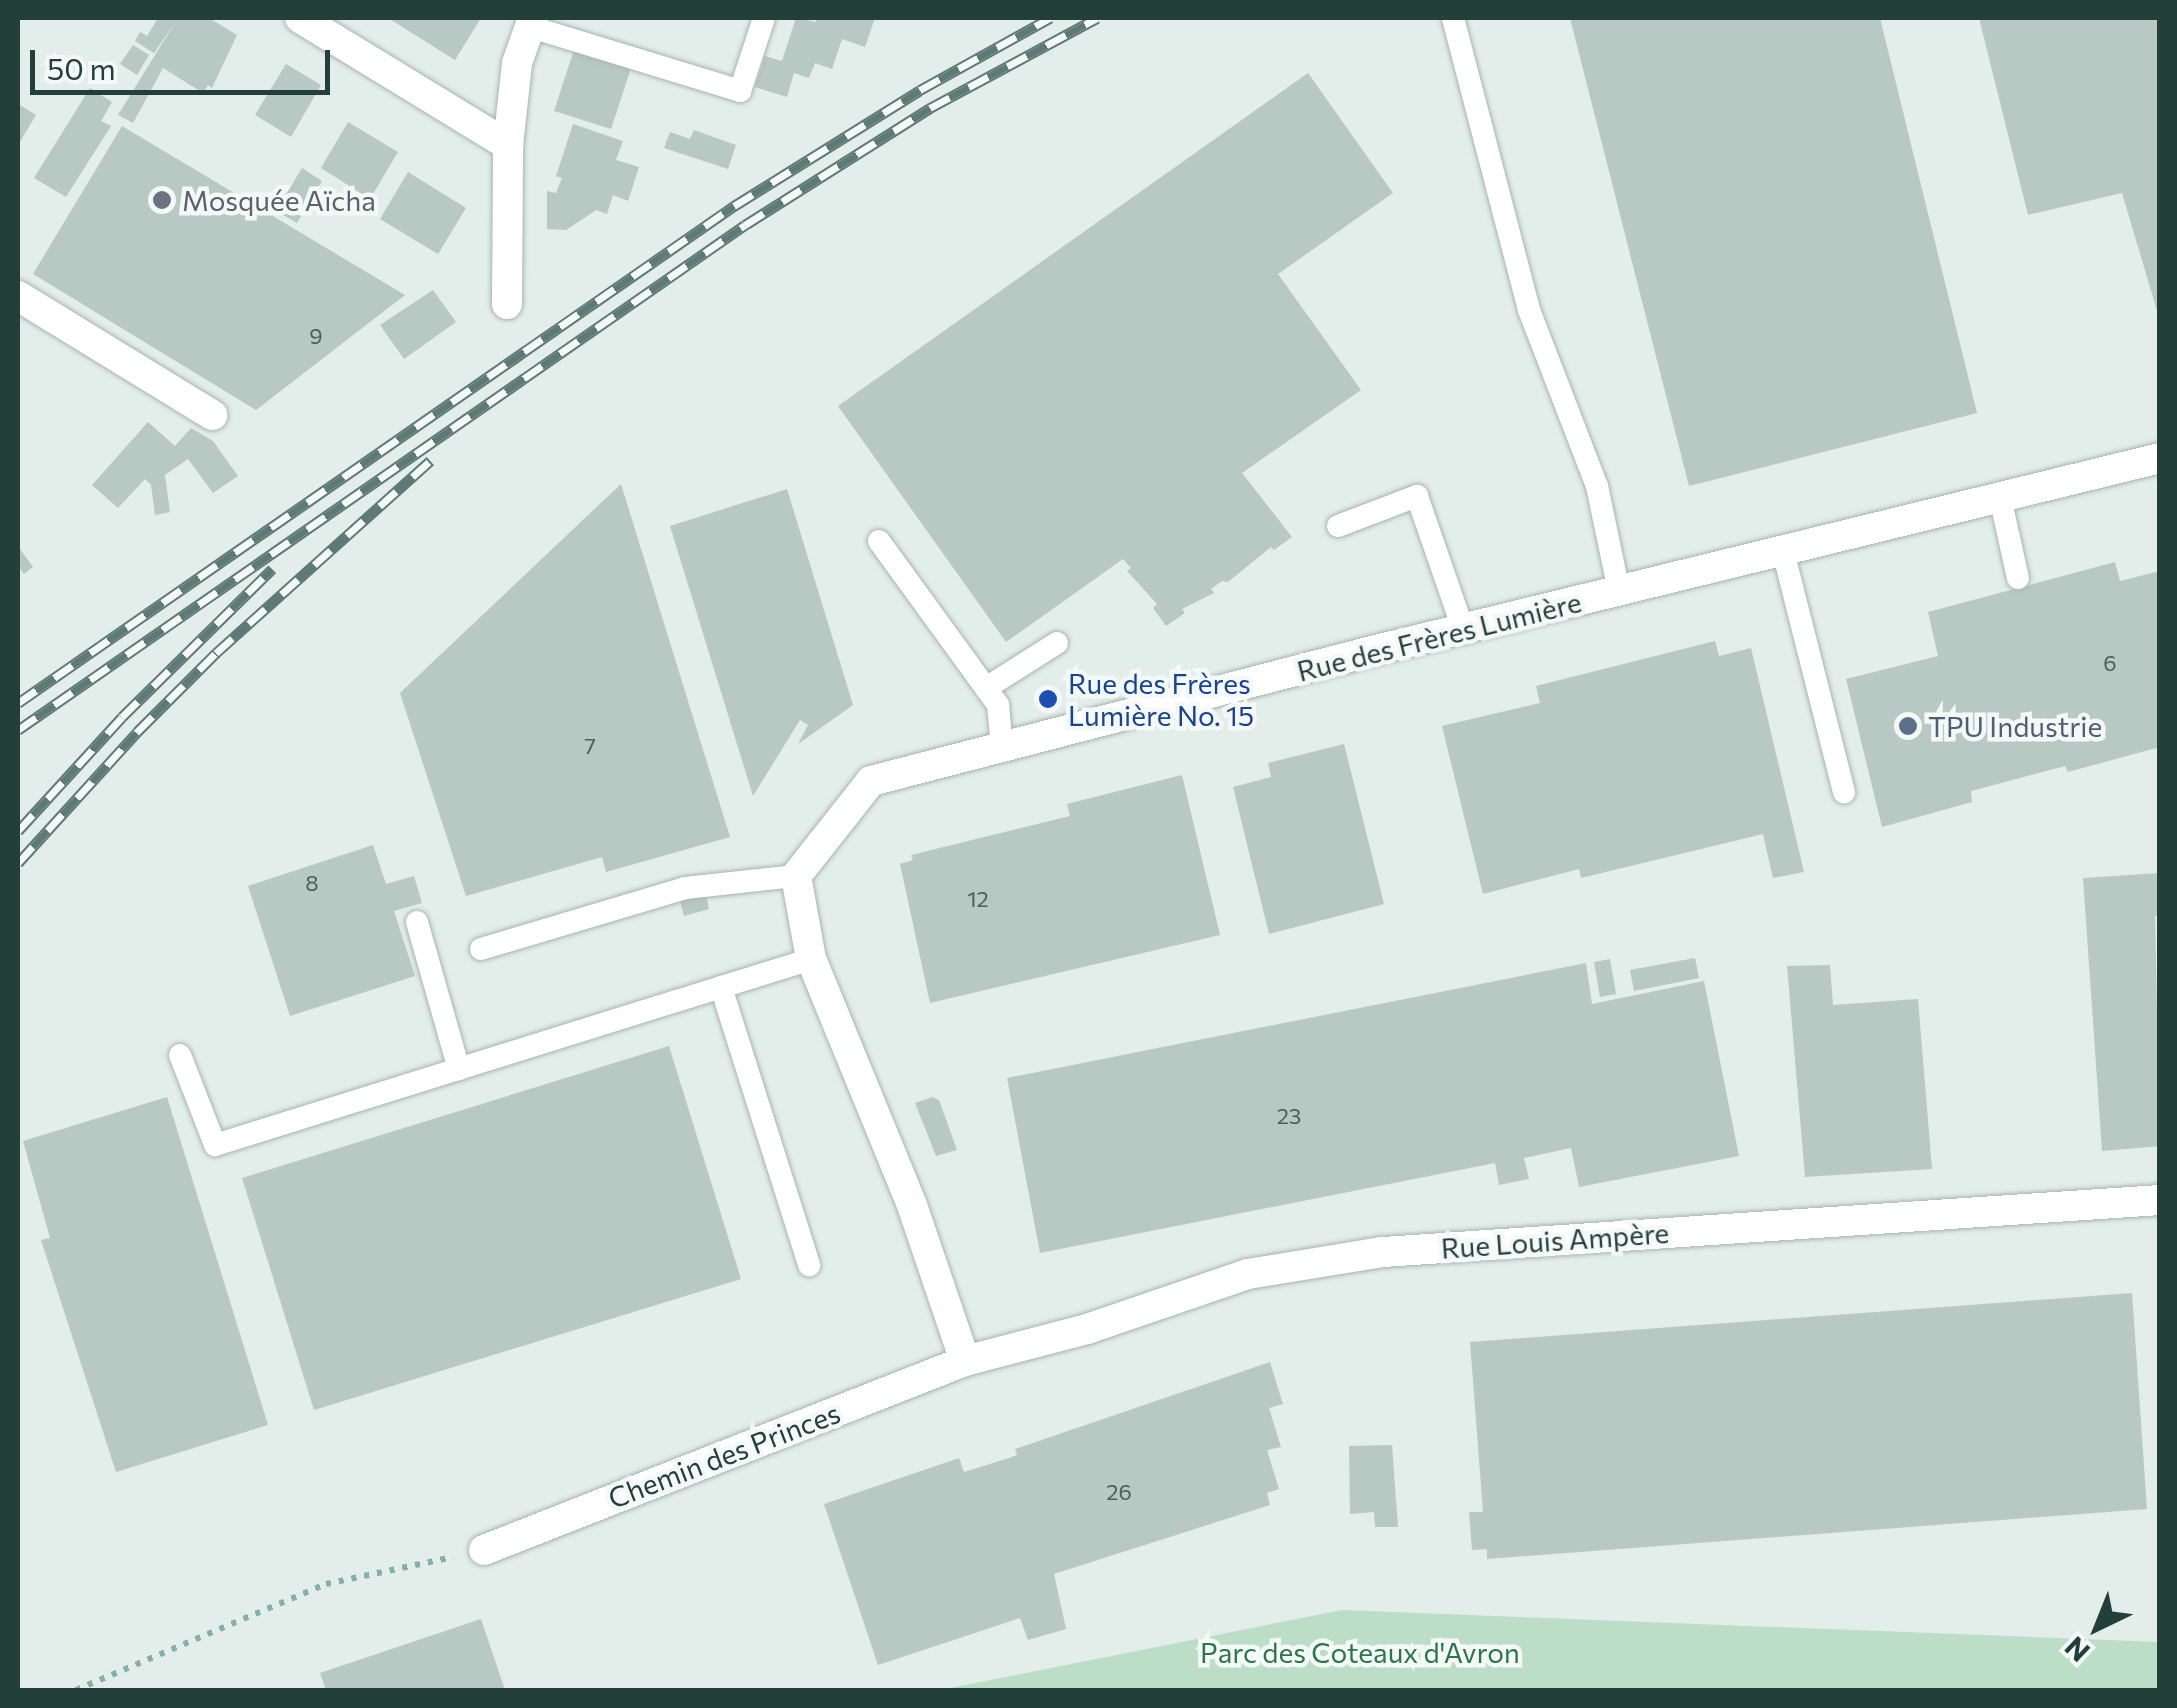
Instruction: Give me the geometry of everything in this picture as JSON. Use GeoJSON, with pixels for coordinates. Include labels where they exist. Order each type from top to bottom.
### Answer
{"type":"FeatureCollection","features":[{"type":"Feature","properties":{"kind":"street"},"geometry":{"type":"LineString","coordinates":[[300,18],[508,145]]}},
{"type":"Feature","properties":{"kind":"street"},"geometry":{"type":"LineString","coordinates":[[507,304],[508,145],[517,63],[532,22]]}},
{"type":"Feature","properties":{"kind":"street"},"geometry":{"type":"LineString","coordinates":[[18,296],[212,415]]}},
{"type":"Feature","properties":{"kind":"street","name":"Rue des Frères Lumière"},"geometry":{"type":"LineString","coordinates":[[796,876],[871,782],[1463,629],[2160,458]]}},
{"type":"Feature","properties":{"kind":"street"},"geometry":{"type":"LineString","coordinates":[[796,876],[811,959],[912,1204],[965,1360]]}},
{"type":"Feature","properties":{"kind":"street","name":"Rue Louis Ampère"},"geometry":{"type":"LineString","coordinates":[[965,1360],[1087,1329],[1248,1274],[1382,1252],[2160,1200]]}},
{"type":"Feature","properties":{"kind":"street","name":"Chemin des Princes"},"geometry":{"type":"LineString","coordinates":[[484,1550],[965,1360]]}},
{"type":"Feature","properties":{"kind":"lane"},"geometry":{"type":"LineString","coordinates":[[532,22],[740,91],[764,18]]}},
{"type":"Feature","properties":{"kind":"lane"},"geometry":{"type":"LineString","coordinates":[[1453,18],[1529,310],[1597,486],[1619,591]]}},
{"type":"Feature","properties":{"kind":"lane"},"geometry":{"type":"LineString","coordinates":[[1338,526],[1417,496],[1463,629]]}},
{"type":"Feature","properties":{"kind":"lane"},"geometry":{"type":"LineString","coordinates":[[2000,498],[2018,578]]}},
{"type":"Feature","properties":{"kind":"lane"},"geometry":{"type":"LineString","coordinates":[[879,541],[998,705],[1002,748]]}},
{"type":"Feature","properties":{"kind":"lane"},"geometry":{"type":"LineString","coordinates":[[1782,551],[1844,792]]}},
{"type":"Feature","properties":{"kind":"lane"},"geometry":{"type":"LineString","coordinates":[[986,688],[1057,643]]}},
{"type":"Feature","properties":{"kind":"lane"},"geometry":{"type":"LineString","coordinates":[[481,949],[685,888],[796,876]]}},
{"type":"Feature","properties":{"kind":"lane"},"geometry":{"type":"LineString","coordinates":[[417,922],[458,1069]]}},
{"type":"Feature","properties":{"kind":"lane"},"geometry":{"type":"LineString","coordinates":[[180,1055],[214,1146],[811,959]]}},
{"type":"Feature","properties":{"kind":"lane"},"geometry":{"type":"LineString","coordinates":[[721,987],[808,1264]]}},
{"type":"Feature","properties":{"kind":"path"},"geometry":{"type":"LineString","coordinates":[[76,1690],[326,1584],[484,1550]]}},
{"type":"Feature","properties":{"kind":"green space","name":"Parc des Coteaux d'Avron"},"geometry":{"type":"Polygon","coordinates":[[[1342,1610],[2159,1642],[2159,1690],[940,1690],[1342,1610]]]}},
{"type":"Feature","properties":{"kind":"building"},"geometry":{"type":"Polygon","coordinates":[[[158,18],[209,18],[237,35],[212,88],[208,85],[203,93],[163,68],[133,123],[118,115],[176,21],[154,53],[135,41],[140,32],[147,36],[158,18]]]}},
{"type":"Feature","properties":{"kind":"building"},"geometry":{"type":"Polygon","coordinates":[[[388,18],[481,18],[455,60],[388,18]]]}},
{"type":"Feature","properties":{"kind":"building"},"geometry":{"type":"Polygon","coordinates":[[[796,18],[816,22],[817,18],[875,18],[865,47],[842,39],[832,69],[815,63],[809,78],[794,73],[787,97],[755,87],[765,56],[782,61],[796,18]]]}},
{"type":"Feature","properties":{"kind":"building"},"geometry":{"type":"Polygon","coordinates":[[[1570,18],[1880,18],[1977,413],[1689,486],[1570,18]]]}},
{"type":"Feature","properties":{"kind":"building"},"geometry":{"type":"Polygon","coordinates":[[[1979,18],[2160,18],[2160,321],[2122,193],[2028,215],[1979,18]]]}},
{"type":"Feature","properties":{"kind":"building"},"geometry":{"type":"Polygon","coordinates":[[[133,45],[149,55],[137,75],[120,64],[133,45]]]}},
{"type":"Feature","properties":{"kind":"building"},"geometry":{"type":"Polygon","coordinates":[[[575,47],[632,65],[611,129],[554,111],[575,47]]]}},
{"type":"Feature","properties":{"kind":"building"},"geometry":{"type":"Polygon","coordinates":[[[286,64],[321,85],[291,137],[255,115],[286,64]]]}},
{"type":"Feature","properties":{"kind":"building"},"geometry":{"type":"Polygon","coordinates":[[[1308,73],[1393,193],[1278,274],[1361,390],[1242,473],[1292,537],[1274,550],[1271,547],[1228,582],[1222,581],[1211,589],[1214,593],[1182,609],[1185,613],[1166,626],[1153,608],[1157,604],[1127,571],[1131,568],[1123,559],[1006,642],[838,406],[1308,73]]]}},
{"type":"Feature","properties":{"kind":"building"},"geometry":{"type":"Polygon","coordinates":[[[90,88],[112,102],[101,121],[111,126],[66,197],[34,178],[90,88]]]}},
{"type":"Feature","properties":{"kind":"building"},"geometry":{"type":"Polygon","coordinates":[[[18,104],[36,115],[18,145],[18,104]]]}},
{"type":"Feature","properties":{"kind":"building"},"geometry":{"type":"Polygon","coordinates":[[[348,122],[398,152],[370,199],[321,168],[348,122]]]}},
{"type":"Feature","properties":{"kind":"building"},"geometry":{"type":"Polygon","coordinates":[[[573,124],[623,141],[616,160],[639,167],[628,201],[613,195],[607,214],[596,210],[566,230],[547,229],[547,191],[556,193],[562,178],[556,176],[573,124]]]}},
{"type":"Feature","properties":{"kind":"building","name":"Mosquée Aïcha"},"geometry":{"type":"Polygon","coordinates":[[[122,126],[405,295],[256,410],[33,274],[122,126]]]}},
{"type":"Feature","properties":{"kind":"building"},"geometry":{"type":"Polygon","coordinates":[[[694,130],[736,145],[728,169],[664,148],[670,132],[690,139],[694,130]]]}},
{"type":"Feature","properties":{"kind":"building"},"geometry":{"type":"Polygon","coordinates":[[[302,168],[322,181],[297,223],[276,211],[302,168]]]}},
{"type":"Feature","properties":{"kind":"building"},"geometry":{"type":"Polygon","coordinates":[[[408,172],[466,208],[438,254],[380,219],[408,172]]]}},
{"type":"Feature","properties":{"kind":"building"},"geometry":{"type":"Polygon","coordinates":[[[433,290],[456,322],[404,359],[380,325],[433,290]]]}},
{"type":"Feature","properties":{"kind":"building"},"geometry":{"type":"Polygon","coordinates":[[[148,422],[175,446],[191,428],[213,441],[238,476],[213,493],[188,459],[165,475],[170,512],[155,515],[151,485],[145,479],[118,508],[92,485],[148,422]]]}},
{"type":"Feature","properties":{"kind":"building"},"geometry":{"type":"Polygon","coordinates":[[[621,484],[730,837],[606,872],[602,857],[466,896],[400,693],[621,484]]]}},
{"type":"Feature","properties":{"kind":"building"},"geometry":{"type":"Polygon","coordinates":[[[787,489],[853,705],[798,744],[808,725],[800,720],[753,796],[670,526],[787,489]]]}},
{"type":"Feature","properties":{"kind":"building"},"geometry":{"type":"Polygon","coordinates":[[[18,546],[33,567],[24,574],[18,566],[18,546]]]}},
{"type":"Feature","properties":{"kind":"building"},"geometry":{"type":"Polygon","coordinates":[[[2115,562],[2120,581],[2160,571],[2160,747],[2068,772],[2065,766],[1971,791],[1972,802],[1882,827],[1846,679],[1938,656],[1928,612],[2115,562]]]}},
{"type":"Feature","properties":{"kind":"building"},"geometry":{"type":"Polygon","coordinates":[[[1715,641],[1719,656],[1751,648],[1804,872],[1773,878],[1763,834],[1581,878],[1579,869],[1483,894],[1442,726],[1540,703],[1536,686],[1715,641]]]}},
{"type":"Feature","properties":{"kind":"building"},"geometry":{"type":"Polygon","coordinates":[[[1344,744],[1384,904],[1269,934],[1233,787],[1271,777],[1268,763],[1344,744]]]}},
{"type":"Feature","properties":{"kind":"building"},"geometry":{"type":"Polygon","coordinates":[[[1182,775],[1220,935],[930,1003],[900,864],[913,860],[911,855],[1070,816],[1067,804],[1182,775]]]}},
{"type":"Feature","properties":{"kind":"building"},"geometry":{"type":"Polygon","coordinates":[[[373,845],[386,884],[414,876],[422,903],[394,911],[415,976],[290,1016],[248,886],[373,845]]]}},
{"type":"Feature","properties":{"kind":"building"},"geometry":{"type":"Polygon","coordinates":[[[2160,873],[2160,916],[2155,916],[2160,1146],[2102,1151],[2083,878],[2160,873]]]}},
{"type":"Feature","properties":{"kind":"building"},"geometry":{"type":"Polygon","coordinates":[[[706,894],[709,909],[684,916],[680,901],[706,894]]]}},
{"type":"Feature","properties":{"kind":"building"},"geometry":{"type":"Polygon","coordinates":[[[1695,958],[1699,978],[1634,991],[1630,970],[1695,958]]]}},
{"type":"Feature","properties":{"kind":"building"},"geometry":{"type":"Polygon","coordinates":[[[1610,959],[1616,994],[1600,997],[1594,962],[1610,959]]]}},
{"type":"Feature","properties":{"kind":"building"},"geometry":{"type":"Polygon","coordinates":[[[1586,963],[1592,1004],[1704,981],[1739,1156],[1579,1187],[1571,1148],[1524,1158],[1529,1179],[1499,1185],[1495,1163],[1040,1253],[1007,1078],[1586,963]]]}},
{"type":"Feature","properties":{"kind":"building"},"geometry":{"type":"Polygon","coordinates":[[[1830,965],[1833,1005],[1918,999],[1932,1169],[1805,1177],[1787,966],[1830,965]]]}},
{"type":"Feature","properties":{"kind":"building"},"geometry":{"type":"Polygon","coordinates":[[[669,1046],[741,1279],[314,1410],[242,1178],[669,1046]]]}},
{"type":"Feature","properties":{"kind":"building"},"geometry":{"type":"Polygon","coordinates":[[[167,1097],[268,1425],[116,1472],[41,1240],[50,1238],[23,1141],[167,1097]]]}},
{"type":"Feature","properties":{"kind":"building"},"geometry":{"type":"Polygon","coordinates":[[[932,1097],[939,1100],[957,1150],[936,1156],[915,1103],[932,1097]]]}},
{"type":"Feature","properties":{"kind":"building"},"geometry":{"type":"Polygon","coordinates":[[[2132,1293],[2147,1509],[1487,1559],[1487,1549],[1472,1550],[1469,1512],[1483,1512],[1470,1342],[2132,1293]]]}},
{"type":"Feature","properties":{"kind":"building"},"geometry":{"type":"Polygon","coordinates":[[[1270,1362],[1283,1404],[1269,1408],[1281,1447],[1267,1450],[1279,1489],[1267,1493],[1270,1505],[1054,1574],[1066,1629],[1028,1640],[1020,1618],[878,1665],[824,1504],[959,1458],[964,1472],[1009,1458],[1017,1455],[1015,1449],[1270,1362]]]}},
{"type":"Feature","properties":{"kind":"building"},"geometry":{"type":"Polygon","coordinates":[[[1392,1445],[1398,1527],[1375,1527],[1374,1512],[1350,1514],[1349,1446],[1392,1445]]]}},
{"type":"Feature","properties":{"kind":"building"},"geometry":{"type":"Polygon","coordinates":[[[481,1619],[505,1690],[326,1690],[320,1673],[481,1619]]]}},
{"type":"Feature","properties":{"kind":"railway"},"geometry":{"type":"LineString","coordinates":[[18,703],[734,206],[920,90],[1050,18]]}},
{"type":"Feature","properties":{"kind":"railway"},"geometry":{"type":"LineString","coordinates":[[18,730],[745,225],[930,108],[1097,18]]}},
{"type":"Feature","properties":{"kind":"railway"},"geometry":{"type":"LineString","coordinates":[[18,863],[137,732],[216,653],[430,461]]}},
{"type":"Feature","properties":{"kind":"railway"},"geometry":{"type":"LineString","coordinates":[[18,831],[122,717],[272,569]]}},
{"type":"Feature","properties":{"kind":"place","name":"Mosquée Aïcha"},"geometry":{"type":"Point","coordinates":[162,200]}},
{"type":"Feature","properties":{"kind":"place","name":"Rue des Frères Lumière No. 15"},"geometry":{"type":"Point","coordinates":[1048,699]}},
{"type":"Feature","properties":{"kind":"place","name":"TPU Industrie"},"geometry":{"type":"Point","coordinates":[1908,726]}}]}
